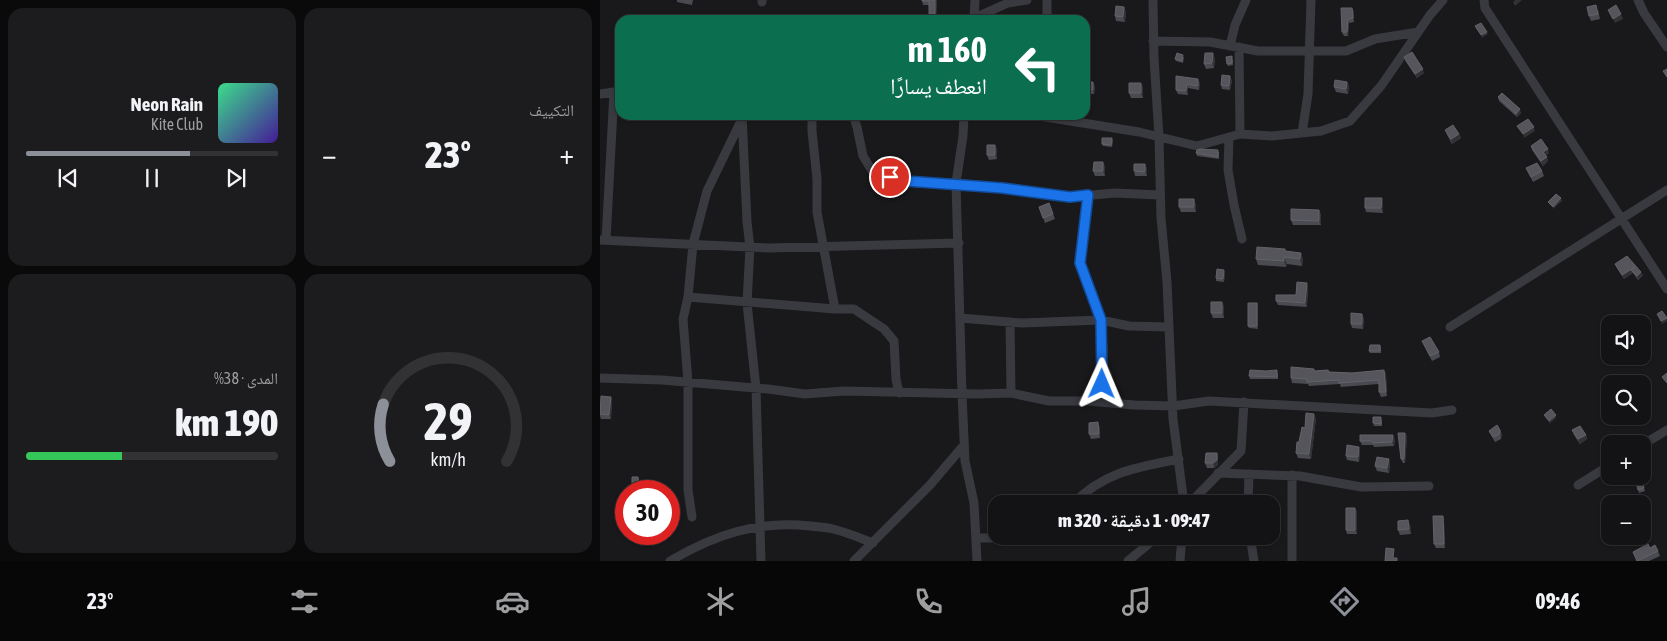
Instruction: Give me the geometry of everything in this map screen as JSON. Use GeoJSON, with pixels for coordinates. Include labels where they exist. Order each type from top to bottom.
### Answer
{"type":"FeatureCollection","features":[{"type":"Feature","properties":{"kind":"street"},"geometry":{"type":"LineString","coordinates":[[973,15],[976,0]]}},
{"type":"Feature","properties":{"kind":"street"},"geometry":{"type":"LineString","coordinates":[[981,15],[1008,3],[1027,0]]}},
{"type":"Feature","properties":{"kind":"street"},"geometry":{"type":"LineString","coordinates":[[1047,0],[1047,15]]}},
{"type":"Feature","properties":{"kind":"street"},"geometry":{"type":"LineString","coordinates":[[1153,0],[1160,195],[1167,282],[1173,406],[1183,495]]}},
{"type":"Feature","properties":{"kind":"street"},"geometry":{"type":"LineString","coordinates":[[1240,134],[1235,26],[1246,0]]}},
{"type":"Feature","properties":{"kind":"street"},"geometry":{"type":"LineString","coordinates":[[1302,133],[1308,94],[1311,0]]}},
{"type":"Feature","properties":{"kind":"street"},"geometry":{"type":"LineString","coordinates":[[1066,120],[1129,130],[1197,146],[1240,134],[1272,136],[1320,131],[1350,121],[1381,86],[1418,32],[1443,0]]}},
{"type":"Feature","properties":{"kind":"street"},"geometry":{"type":"LineString","coordinates":[[1484,0],[1485,8],[1667,289]]}},
{"type":"Feature","properties":{"kind":"street"},"geometry":{"type":"LineString","coordinates":[[1638,0],[1644,13],[1667,46]]}},
{"type":"Feature","properties":{"kind":"street"},"geometry":{"type":"LineString","coordinates":[[1153,41],[1210,42],[1258,51],[1346,51],[1375,39],[1418,32]]}},
{"type":"Feature","properties":{"kind":"street"},"geometry":{"type":"LineString","coordinates":[[600,94],[615,92]]}},
{"type":"Feature","properties":{"kind":"street"},"geometry":{"type":"LineString","coordinates":[[615,113],[603,240],[750,247],[959,243]]}},
{"type":"Feature","properties":{"kind":"street"},"geometry":{"type":"LineString","coordinates":[[692,517],[688,490],[688,382],[683,319],[688,297],[693,244],[707,191],[741,120]]}},
{"type":"Feature","properties":{"kind":"street"},"geometry":{"type":"LineString","coordinates":[[742,120],[750,247],[747,303],[756,388],[761,561]]}},
{"type":"Feature","properties":{"kind":"street"},"geometry":{"type":"LineString","coordinates":[[812,120],[817,180],[817,212],[835,310]]}},
{"type":"Feature","properties":{"kind":"street"},"geometry":{"type":"LineString","coordinates":[[855,120],[863,156],[874,174],[906,181],[956,183],[1070,197],[1115,192],[1160,195]]}},
{"type":"Feature","properties":{"kind":"street"},"geometry":{"type":"LineString","coordinates":[[964,120],[956,183],[962,394],[965,461],[974,503],[977,561]]}},
{"type":"Feature","properties":{"kind":"street"},"geometry":{"type":"LineString","coordinates":[[1229,137],[1228,170],[1242,239]]}},
{"type":"Feature","properties":{"kind":"street"},"geometry":{"type":"LineString","coordinates":[[1450,327],[1667,190]]}},
{"type":"Feature","properties":{"kind":"street"},"geometry":{"type":"LineString","coordinates":[[1088,195],[1080,263],[1101,320],[1103,348],[1102,402]]}},
{"type":"Feature","properties":{"kind":"street"},"geometry":{"type":"LineString","coordinates":[[688,297],[835,310],[854,309],[884,329],[894,341],[896,380],[899,393]]}},
{"type":"Feature","properties":{"kind":"street"},"geometry":{"type":"LineString","coordinates":[[960,318],[1010,322],[1101,320],[1129,326],[1168,326]]}},
{"type":"Feature","properties":{"kind":"street"},"geometry":{"type":"LineString","coordinates":[[1010,322],[1011,393]]}},
{"type":"Feature","properties":{"kind":"street"},"geometry":{"type":"LineString","coordinates":[[600,378],[688,382],[805,394],[844,391],[962,394],[1011,393],[1049,401],[1102,402],[1134,406],[1244,402],[1432,413],[1452,410]]}},
{"type":"Feature","properties":{"kind":"street"},"geometry":{"type":"LineString","coordinates":[[1197,495],[1241,451],[1244,402]]}},
{"type":"Feature","properties":{"kind":"street"},"geometry":{"type":"LineString","coordinates":[[1651,440],[1667,430]]}},
{"type":"Feature","properties":{"kind":"street"},"geometry":{"type":"LineString","coordinates":[[854,561],[930,485],[964,445]]}},
{"type":"Feature","properties":{"kind":"street"},"geometry":{"type":"LineString","coordinates":[[1084,495],[1103,480],[1130,469],[1179,459]]}},
{"type":"Feature","properties":{"kind":"street"},"geometry":{"type":"LineString","coordinates":[[1578,485],[1601,471]]}},
{"type":"Feature","properties":{"kind":"street"},"geometry":{"type":"LineString","coordinates":[[1218,473],[1292,475],[1361,487],[1429,486]]}},
{"type":"Feature","properties":{"kind":"street"},"geometry":{"type":"LineString","coordinates":[[1248,495],[1249,474]]}},
{"type":"Feature","properties":{"kind":"street"},"geometry":{"type":"LineString","coordinates":[[1292,475],[1292,561]]}},
{"type":"Feature","properties":{"kind":"street"},"geometry":{"type":"LineString","coordinates":[[670,561],[694,547],[720,536],[760,526],[794,524],[833,529],[873,543]]}},
{"type":"Feature","properties":{"kind":"street"},"geometry":{"type":"LineString","coordinates":[[976,538],[988,538]]}},
{"type":"Feature","properties":{"kind":"street"},"geometry":{"type":"LineString","coordinates":[[1128,561],[1147,545]]}},
{"type":"Feature","properties":{"kind":"street"},"geometry":{"type":"LineString","coordinates":[[1180,561],[1181,545]]}},
{"type":"Feature","properties":{"kind":"street"},"geometry":{"type":"LineString","coordinates":[[1251,545],[1254,561]]}},
{"type":"Feature","properties":{"kind":"building"},"geometry":{"type":"Polygon","coordinates":[[[922,0],[935,0],[935,14],[929,14],[929,1],[922,0]]]}},
{"type":"Feature","properties":{"kind":"building"},"geometry":{"type":"Polygon","coordinates":[[[1596,5],[1598,14],[1589,16],[1587,7],[1596,5]]]}},
{"type":"Feature","properties":{"kind":"building"},"geometry":{"type":"Polygon","coordinates":[[[1616,5],[1621,14],[1613,19],[1608,10],[1616,5]]]}},
{"type":"Feature","properties":{"kind":"building"},"geometry":{"type":"Polygon","coordinates":[[[1116,6],[1124,7],[1123,17],[1115,16],[1116,6]]]}},
{"type":"Feature","properties":{"kind":"building"},"geometry":{"type":"Polygon","coordinates":[[[1341,8],[1352,8],[1353,18],[1348,19],[1347,32],[1342,32],[1341,8]]]}},
{"type":"Feature","properties":{"kind":"building"},"geometry":{"type":"Polygon","coordinates":[[[1481,23],[1487,32],[1481,35],[1475,26],[1481,23]]]}},
{"type":"Feature","properties":{"kind":"building"},"geometry":{"type":"Polygon","coordinates":[[[1412,52],[1423,69],[1415,74],[1404,57],[1412,52]]]}},
{"type":"Feature","properties":{"kind":"building"},"geometry":{"type":"Polygon","coordinates":[[[1177,53],[1183,55],[1182,61],[1175,59],[1177,53]]]}},
{"type":"Feature","properties":{"kind":"building"},"geometry":{"type":"Polygon","coordinates":[[[1205,53],[1213,53],[1212,63],[1204,64],[1205,53]]]}},
{"type":"Feature","properties":{"kind":"building"},"geometry":{"type":"Polygon","coordinates":[[[1232,56],[1232,63],[1227,64],[1226,57],[1232,56]]]}},
{"type":"Feature","properties":{"kind":"building"},"geometry":{"type":"Polygon","coordinates":[[[1667,69],[1667,77],[1663,71],[1667,69]]]}},
{"type":"Feature","properties":{"kind":"building"},"geometry":{"type":"Polygon","coordinates":[[[1222,75],[1230,76],[1229,86],[1221,85],[1222,75]]]}},
{"type":"Feature","properties":{"kind":"building"},"geometry":{"type":"Polygon","coordinates":[[[1176,76],[1198,79],[1198,86],[1187,84],[1186,91],[1176,90],[1176,76]]]}},
{"type":"Feature","properties":{"kind":"building"},"geometry":{"type":"Polygon","coordinates":[[[1335,80],[1347,82],[1346,89],[1334,87],[1335,80]]]}},
{"type":"Feature","properties":{"kind":"building"},"geometry":{"type":"Polygon","coordinates":[[[1090,82],[1093,82],[1093,90],[1090,90],[1090,82]]]}},
{"type":"Feature","properties":{"kind":"building"},"geometry":{"type":"Polygon","coordinates":[[[1129,83],[1141,83],[1141,93],[1129,93],[1129,83]]]}},
{"type":"Feature","properties":{"kind":"building"},"geometry":{"type":"Polygon","coordinates":[[[1502,93],[1520,109],[1516,114],[1498,97],[1502,93]]]}},
{"type":"Feature","properties":{"kind":"building"},"geometry":{"type":"Polygon","coordinates":[[[1528,119],[1534,127],[1523,134],[1517,126],[1528,119]]]}},
{"type":"Feature","properties":{"kind":"building"},"geometry":{"type":"Polygon","coordinates":[[[1453,125],[1459,134],[1451,139],[1445,130],[1453,125]]]}},
{"type":"Feature","properties":{"kind":"building"},"geometry":{"type":"Polygon","coordinates":[[[1102,138],[1112,138],[1111,145],[1102,144],[1102,138]]]}},
{"type":"Feature","properties":{"kind":"building"},"geometry":{"type":"Polygon","coordinates":[[[1541,139],[1548,149],[1543,152],[1547,157],[1541,161],[1531,146],[1541,139]]]}},
{"type":"Feature","properties":{"kind":"building"},"geometry":{"type":"Polygon","coordinates":[[[987,145],[995,145],[995,155],[987,155],[987,145]]]}},
{"type":"Feature","properties":{"kind":"building"},"geometry":{"type":"Polygon","coordinates":[[[1200,149],[1218,150],[1218,157],[1196,153],[1200,149]]]}},
{"type":"Feature","properties":{"kind":"building"},"geometry":{"type":"Polygon","coordinates":[[[1094,162],[1103,162],[1103,171],[1093,171],[1094,162]]]}},
{"type":"Feature","properties":{"kind":"building"},"geometry":{"type":"Polygon","coordinates":[[[1537,163],[1542,171],[1531,177],[1526,168],[1537,163]]]}},
{"type":"Feature","properties":{"kind":"building"},"geometry":{"type":"Polygon","coordinates":[[[1134,164],[1145,164],[1145,172],[1134,171],[1134,164]]]}},
{"type":"Feature","properties":{"kind":"building"},"geometry":{"type":"Polygon","coordinates":[[[1556,194],[1561,198],[1553,207],[1548,202],[1556,194]]]}},
{"type":"Feature","properties":{"kind":"building"},"geometry":{"type":"Polygon","coordinates":[[[1365,198],[1382,198],[1381,208],[1365,208],[1365,198]]]}},
{"type":"Feature","properties":{"kind":"building"},"geometry":{"type":"Polygon","coordinates":[[[1179,199],[1194,199],[1194,207],[1179,207],[1179,199]]]}},
{"type":"Feature","properties":{"kind":"building"},"geometry":{"type":"Polygon","coordinates":[[[1049,203],[1053,214],[1043,218],[1039,207],[1049,203]]]}},
{"type":"Feature","properties":{"kind":"building"},"geometry":{"type":"Polygon","coordinates":[[[1291,209],[1319,210],[1319,221],[1291,220],[1291,209]]]}},
{"type":"Feature","properties":{"kind":"building"},"geometry":{"type":"Polygon","coordinates":[[[1257,247],[1285,249],[1285,251],[1301,253],[1300,259],[1284,257],[1284,261],[1256,259],[1257,247]]]}},
{"type":"Feature","properties":{"kind":"building"},"geometry":{"type":"Polygon","coordinates":[[[1627,256],[1641,272],[1637,276],[1631,270],[1635,267],[1622,275],[1615,264],[1627,256]]]}},
{"type":"Feature","properties":{"kind":"building"},"geometry":{"type":"Polygon","coordinates":[[[1217,269],[1224,270],[1223,279],[1216,278],[1217,269]]]}},
{"type":"Feature","properties":{"kind":"building"},"geometry":{"type":"Polygon","coordinates":[[[1297,282],[1307,283],[1305,303],[1276,301],[1276,295],[1296,295],[1297,282]]]}},
{"type":"Feature","properties":{"kind":"building"},"geometry":{"type":"Polygon","coordinates":[[[1211,302],[1222,302],[1222,313],[1211,313],[1211,302]]]}},
{"type":"Feature","properties":{"kind":"building"},"geometry":{"type":"Polygon","coordinates":[[[1248,303],[1257,303],[1257,326],[1248,326],[1248,303]]]}},
{"type":"Feature","properties":{"kind":"building"},"geometry":{"type":"Polygon","coordinates":[[[1662,311],[1667,318],[1661,321],[1657,314],[1662,311]]]}},
{"type":"Feature","properties":{"kind":"building"},"geometry":{"type":"Polygon","coordinates":[[[1351,313],[1362,314],[1362,324],[1351,324],[1351,313]]]}},
{"type":"Feature","properties":{"kind":"building"},"geometry":{"type":"Polygon","coordinates":[[[1430,337],[1439,352],[1430,356],[1422,341],[1430,337]]]}},
{"type":"Feature","properties":{"kind":"building"},"geometry":{"type":"Polygon","coordinates":[[[1370,345],[1380,345],[1380,351],[1369,351],[1370,345]]]}},
{"type":"Feature","properties":{"kind":"building"},"geometry":{"type":"Polygon","coordinates":[[[1291,367],[1314,369],[1314,371],[1328,370],[1329,372],[1352,373],[1384,370],[1386,392],[1379,392],[1379,380],[1339,383],[1339,380],[1307,382],[1307,379],[1291,378],[1291,367]]]}},
{"type":"Feature","properties":{"kind":"building"},"geometry":{"type":"Polygon","coordinates":[[[1250,370],[1277,370],[1277,377],[1249,376],[1250,370]]]}},
{"type":"Feature","properties":{"kind":"building"},"geometry":{"type":"Polygon","coordinates":[[[1667,373],[1667,383],[1662,377],[1667,373]]]}},
{"type":"Feature","properties":{"kind":"building"},"geometry":{"type":"Polygon","coordinates":[[[601,396],[611,397],[609,415],[600,414],[601,396]]]}},
{"type":"Feature","properties":{"kind":"building"},"geometry":{"type":"Polygon","coordinates":[[[1551,409],[1556,415],[1549,421],[1544,415],[1551,409]]]}},
{"type":"Feature","properties":{"kind":"building"},"geometry":{"type":"Polygon","coordinates":[[[1306,413],[1314,414],[1309,454],[1296,453],[1302,427],[1305,428],[1306,413]]]}},
{"type":"Feature","properties":{"kind":"building"},"geometry":{"type":"Polygon","coordinates":[[[1373,417],[1381,417],[1381,424],[1373,423],[1373,417]]]}},
{"type":"Feature","properties":{"kind":"building"},"geometry":{"type":"Polygon","coordinates":[[[1098,422],[1099,434],[1089,434],[1089,423],[1098,422]]]}},
{"type":"Feature","properties":{"kind":"building"},"geometry":{"type":"Polygon","coordinates":[[[1497,425],[1500,434],[1493,437],[1489,431],[1497,425]]]}},
{"type":"Feature","properties":{"kind":"building"},"geometry":{"type":"Polygon","coordinates":[[[1580,426],[1586,435],[1578,439],[1572,430],[1580,426]]]}},
{"type":"Feature","properties":{"kind":"building"},"geometry":{"type":"Polygon","coordinates":[[[1398,433],[1405,433],[1404,459],[1401,459],[1398,433]]]}},
{"type":"Feature","properties":{"kind":"building"},"geometry":{"type":"Polygon","coordinates":[[[1360,435],[1393,435],[1392,442],[1373,443],[1372,441],[1360,441],[1360,435]]]}},
{"type":"Feature","properties":{"kind":"building"},"geometry":{"type":"Polygon","coordinates":[[[1347,445],[1359,447],[1358,457],[1346,456],[1347,445]]]}},
{"type":"Feature","properties":{"kind":"building"},"geometry":{"type":"Polygon","coordinates":[[[1206,453],[1217,453],[1217,460],[1213,463],[1205,463],[1206,453]]]}},
{"type":"Feature","properties":{"kind":"building"},"geometry":{"type":"Polygon","coordinates":[[[1377,457],[1389,459],[1387,468],[1375,466],[1377,457]]]}},
{"type":"Feature","properties":{"kind":"building"},"geometry":{"type":"Polygon","coordinates":[[[632,477],[638,477],[638,480],[632,480],[632,477]]]}},
{"type":"Feature","properties":{"kind":"building"},"geometry":{"type":"Polygon","coordinates":[[[1637,485],[1643,485],[1644,488],[1638,490],[1637,485]]]}},
{"type":"Feature","properties":{"kind":"building"},"geometry":{"type":"Polygon","coordinates":[[[1346,508],[1355,508],[1355,530],[1346,530],[1346,508]]]}},
{"type":"Feature","properties":{"kind":"building"},"geometry":{"type":"Polygon","coordinates":[[[1433,516],[1443,516],[1444,544],[1434,544],[1433,516]]]}},
{"type":"Feature","properties":{"kind":"building"},"geometry":{"type":"Polygon","coordinates":[[[1408,520],[1409,529],[1398,530],[1398,521],[1408,520]]]}},
{"type":"Feature","properties":{"kind":"building"},"geometry":{"type":"Polygon","coordinates":[[[1646,545],[1650,548],[1655,545],[1658,551],[1637,561],[1633,552],[1646,545]]]}},
{"type":"Feature","properties":{"kind":"building"},"geometry":{"type":"Polygon","coordinates":[[[1386,548],[1394,549],[1393,558],[1397,558],[1397,561],[1385,561],[1386,548]]]}},
{"type":"Feature","properties":{"kind":"route"},"geometry":{"type":"LineString","coordinates":[[890,177],[906,181],[956,183],[1070,197],[1088,195],[1080,263],[1101,320],[1103,348],[1102,384]]}}]}
